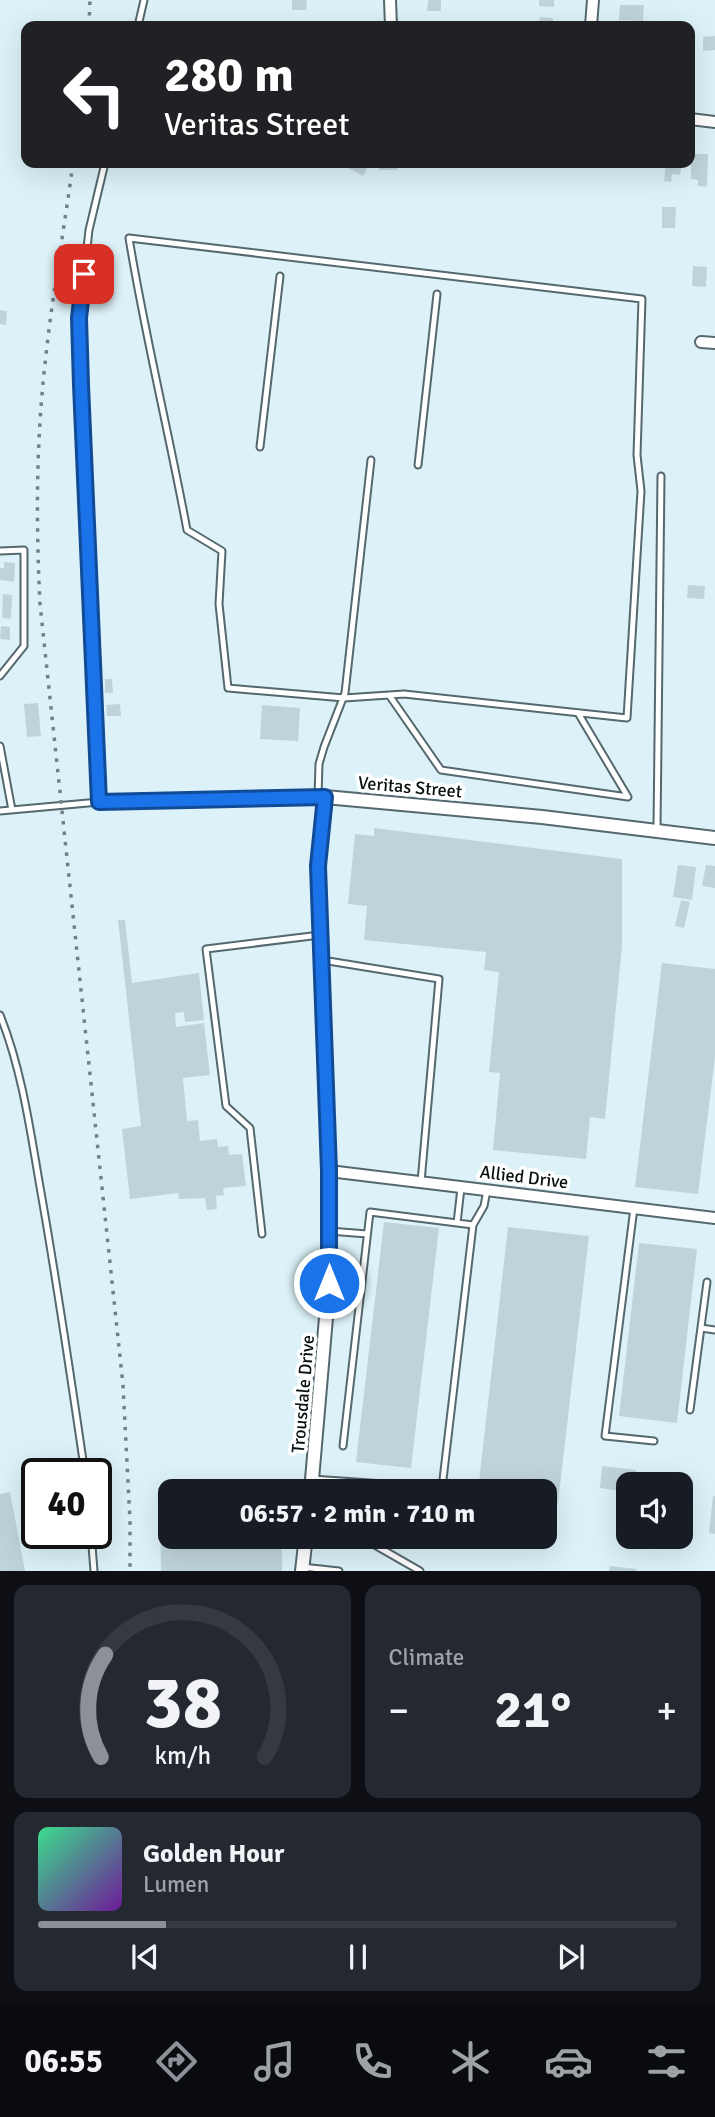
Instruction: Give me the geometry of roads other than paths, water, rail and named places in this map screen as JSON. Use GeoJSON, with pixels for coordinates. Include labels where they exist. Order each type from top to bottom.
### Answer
{"type":"FeatureCollection","features":[{"type":"Feature","properties":{"kind":"street"},"geometry":{"type":"LineString","coordinates":[[390,0],[391,21]]}},
{"type":"Feature","properties":{"kind":"street"},"geometry":{"type":"LineString","coordinates":[[591,21],[593,0]]}},
{"type":"Feature","properties":{"kind":"street"},"geometry":{"type":"LineString","coordinates":[[695,120],[715,122]]}},
{"type":"Feature","properties":{"kind":"street"},"geometry":{"type":"LineString","coordinates":[[701,342],[715,343]]}},
{"type":"Feature","properties":{"kind":"street","name":"Veritas Street"},"geometry":{"type":"LineString","coordinates":[[99,802],[321,797],[542,817],[715,838]]}},
{"type":"Feature","properties":{"kind":"street","name":"Trousdale Drive"},"geometry":{"type":"LineString","coordinates":[[312,1479],[328,1306],[329,1171],[318,866],[321,797]]}},
{"type":"Feature","properties":{"kind":"street","name":"Allied Drive"},"geometry":{"type":"LineString","coordinates":[[329,1171],[715,1218]]}},
{"type":"Feature","properties":{"kind":"street"},"geometry":{"type":"LineString","coordinates":[[302,1569],[304,1549]]}},
{"type":"Feature","properties":{"kind":"lane"},"geometry":{"type":"LineString","coordinates":[[139,21],[144,0]]}},
{"type":"Feature","properties":{"kind":"lane"},"geometry":{"type":"LineString","coordinates":[[0,811],[99,802],[79,318],[89,230],[104,168]]}},
{"type":"Feature","properties":{"kind":"lane"},"geometry":{"type":"LineString","coordinates":[[129,238],[642,299],[637,455],[641,491],[627,718],[404,694],[344,698],[228,688],[219,604],[222,551],[187,530],[169,436],[151,363],[129,238]]}},
{"type":"Feature","properties":{"kind":"lane"},"geometry":{"type":"LineString","coordinates":[[260,447],[280,275]]}},
{"type":"Feature","properties":{"kind":"lane"},"geometry":{"type":"LineString","coordinates":[[418,465],[437,293]]}},
{"type":"Feature","properties":{"kind":"lane"},"geometry":{"type":"LineString","coordinates":[[321,797],[319,764],[344,698],[372,460]]}},
{"type":"Feature","properties":{"kind":"lane"},"geometry":{"type":"LineString","coordinates":[[657,831],[661,476]]}},
{"type":"Feature","properties":{"kind":"lane"},"geometry":{"type":"LineString","coordinates":[[0,551],[24,550],[24,646],[0,676]]}},
{"type":"Feature","properties":{"kind":"lane"},"geometry":{"type":"LineString","coordinates":[[388,695],[441,770],[628,797],[578,713]]}},
{"type":"Feature","properties":{"kind":"lane"},"geometry":{"type":"LineString","coordinates":[[0,746],[12,810]]}},
{"type":"Feature","properties":{"kind":"lane"},"geometry":{"type":"LineString","coordinates":[[262,1234],[250,1128],[226,1105],[206,949],[320,935]]}},
{"type":"Feature","properties":{"kind":"lane"},"geometry":{"type":"LineString","coordinates":[[321,959],[439,979],[421,1182]]}},
{"type":"Feature","properties":{"kind":"lane"},"geometry":{"type":"LineString","coordinates":[[0,1015],[19,1074],[62,1314],[83,1458]]}},
{"type":"Feature","properties":{"kind":"lane"},"geometry":{"type":"LineString","coordinates":[[457,1223],[461,1187]]}},
{"type":"Feature","properties":{"kind":"lane"},"geometry":{"type":"LineString","coordinates":[[444,1479],[473,1225],[484,1206],[487,1190]]}},
{"type":"Feature","properties":{"kind":"lane"},"geometry":{"type":"LineString","coordinates":[[634,1208],[605,1436],[654,1441]]}},
{"type":"Feature","properties":{"kind":"lane"},"geometry":{"type":"LineString","coordinates":[[343,1446],[370,1212],[473,1225]]}},
{"type":"Feature","properties":{"kind":"lane"},"geometry":{"type":"LineString","coordinates":[[329,1231],[368,1234]]}},
{"type":"Feature","properties":{"kind":"lane"},"geometry":{"type":"LineString","coordinates":[[690,1410],[707,1282]]}},
{"type":"Feature","properties":{"kind":"lane"},"geometry":{"type":"LineString","coordinates":[[701,1328],[715,1330]]}},
{"type":"Feature","properties":{"kind":"lane"},"geometry":{"type":"LineString","coordinates":[[92,1549],[94,1571]]}},
{"type":"Feature","properties":{"kind":"lane"},"geometry":{"type":"LineString","coordinates":[[382,1549],[420,1571]]}},
{"type":"Feature","properties":{"kind":"lane"},"geometry":{"type":"LineString","coordinates":[[302,1569],[339,1571]]}},
{"type":"Feature","properties":{"kind":"railway"},"geometry":{"type":"LineString","coordinates":[[89,21],[90,0]]}},
{"type":"Feature","properties":{"kind":"railway"},"geometry":{"type":"LineString","coordinates":[[72,168],[42,394],[37,514],[40,604],[123,1385],[130,1571]]}}]}
